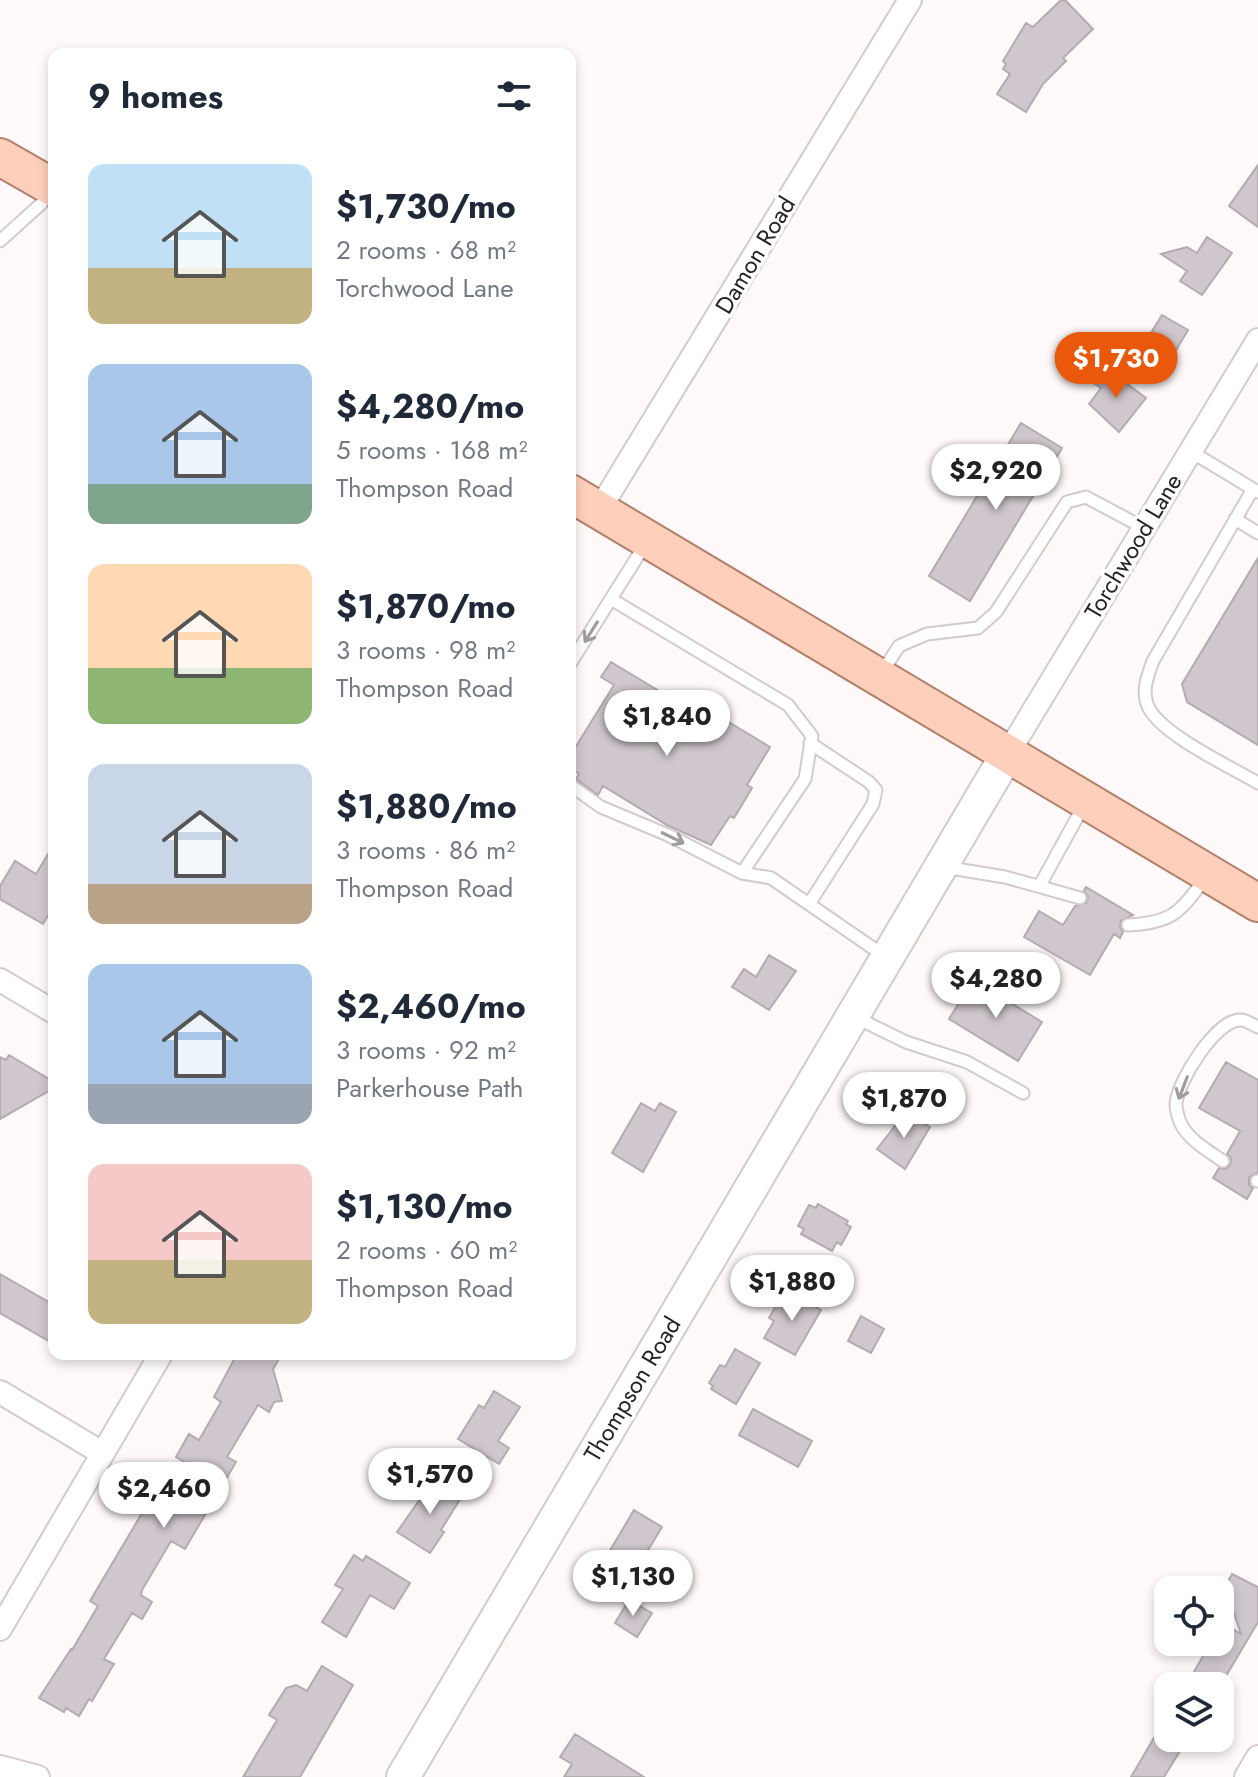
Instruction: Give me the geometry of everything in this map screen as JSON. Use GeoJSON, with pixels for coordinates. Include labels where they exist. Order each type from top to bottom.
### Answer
{"type":"FeatureCollection","features":[{"type":"Feature","properties":{"kind":"main road"},"geometry":{"type":"LineString","coordinates":[[0,157],[48,186]]}},
{"type":"Feature","properties":{"kind":"main road"},"geometry":{"type":"LineString","coordinates":[[585,501],[1258,903]]}},
{"type":"Feature","properties":{"kind":"street","name":"Damon Road"},"geometry":{"type":"LineString","coordinates":[[585,501],[910,0]]}},
{"type":"Feature","properties":{"kind":"street","name":"Torchwood Lane"},"geometry":{"type":"LineString","coordinates":[[1008,753],[1258,340]]}},
{"type":"Feature","properties":{"kind":"street","name":"Thompson Road"},"geometry":{"type":"LineString","coordinates":[[403,1777],[1008,753]]}},
{"type":"Feature","properties":{"kind":"street"},"geometry":{"type":"LineString","coordinates":[[0,980],[48,1008]]}},
{"type":"Feature","properties":{"kind":"street"},"geometry":{"type":"LineString","coordinates":[[0,1629],[157,1360]]}},
{"type":"Feature","properties":{"kind":"street"},"geometry":{"type":"LineString","coordinates":[[0,1392],[102,1453]]}},
{"type":"Feature","properties":{"kind":"street"},"geometry":{"type":"LineString","coordinates":[[1246,1777],[1258,1757]]}},
{"type":"Feature","properties":{"kind":"street"},"geometry":{"type":"LineString","coordinates":[[0,1767],[38,1777]]}},
{"type":"Feature","properties":{"kind":"lane"},"geometry":{"type":"LineString","coordinates":[[0,241],[48,196]]}},
{"type":"Feature","properties":{"kind":"lane"},"geometry":{"type":"LineString","coordinates":[[1190,451],[1255,490],[1153,661],[1145,682],[1146,703],[1156,720],[1171,733],[1258,783]]}},
{"type":"Feature","properties":{"kind":"lane"},"geometry":{"type":"LineString","coordinates":[[879,677],[899,646],[927,634],[978,628],[996,612],[1067,502],[1086,497],[1144,528]]}},
{"type":"Feature","properties":{"kind":"lane"},"geometry":{"type":"LineString","coordinates":[[1235,519],[1258,533]]}},
{"type":"Feature","properties":{"kind":"lane"},"geometry":{"type":"LineString","coordinates":[[576,654],[649,540]]}},
{"type":"Feature","properties":{"kind":"lane"},"geometry":{"type":"LineString","coordinates":[[611,599],[788,705],[812,736],[805,779],[742,873]]}},
{"type":"Feature","properties":{"kind":"lane"},"geometry":{"type":"LineString","coordinates":[[809,904],[873,804],[876,790],[869,782],[810,743]]}},
{"type":"Feature","properties":{"kind":"lane"},"geometry":{"type":"LineString","coordinates":[[576,789],[601,807],[668,835],[742,873],[771,878],[886,957]]}},
{"type":"Feature","properties":{"kind":"lane"},"geometry":{"type":"LineString","coordinates":[[1040,885],[1086,800]]}},
{"type":"Feature","properties":{"kind":"lane"},"geometry":{"type":"LineString","coordinates":[[939,867],[1040,885],[1080,898]]}},
{"type":"Feature","properties":{"kind":"lane"},"geometry":{"type":"LineString","coordinates":[[1128,925],[1151,924],[1171,918],[1209,873]]}},
{"type":"Feature","properties":{"kind":"lane"},"geometry":{"type":"LineString","coordinates":[[851,1016],[906,1042],[967,1062],[1023,1093]]}},
{"type":"Feature","properties":{"kind":"lane"},"geometry":{"type":"LineString","coordinates":[[1223,1161],[1200,1146],[1181,1124],[1176,1105],[1183,1083],[1208,1041],[1225,1024],[1241,1019],[1258,1027]]}},
{"type":"Feature","properties":{"kind":"building"},"geometry":{"type":"Polygon","coordinates":[[[1061,0],[1065,0],[1093,29],[1063,58],[1066,61],[1043,84],[1026,112],[997,94],[1010,74],[1003,69],[1006,64],[1003,61],[1026,23],[1033,27],[1061,0]]]}},
{"type":"Feature","properties":{"kind":"building"},"geometry":{"type":"Polygon","coordinates":[[[1258,165],[1258,227],[1229,206],[1258,165]]]}},
{"type":"Feature","properties":{"kind":"building"},"geometry":{"type":"Polygon","coordinates":[[[1207,237],[1232,253],[1202,295],[1180,281],[1187,271],[1161,254],[1187,247],[1197,253],[1207,237]]]}},
{"type":"Feature","properties":{"kind":"building"},"geometry":{"type":"Polygon","coordinates":[[[1162,315],[1188,330],[1170,360],[1144,344],[1162,315]]]}},
{"type":"Feature","properties":{"kind":"building"},"geometry":{"type":"Polygon","coordinates":[[[1107,369],[1146,398],[1119,432],[1089,404],[1101,388],[1095,384],[1107,369]]]}},
{"type":"Feature","properties":{"kind":"building"},"geometry":{"type":"Polygon","coordinates":[[[1021,423],[1062,448],[970,601],[929,576],[1021,423]]]}},
{"type":"Feature","properties":{"kind":"building"},"geometry":{"type":"Polygon","coordinates":[[[1258,558],[1258,745],[1187,702],[1182,684],[1258,558]]]}},
{"type":"Feature","properties":{"kind":"building"},"geometry":{"type":"Polygon","coordinates":[[[611,662],[709,721],[714,713],[770,747],[747,785],[752,788],[734,818],[730,816],[711,845],[667,825],[603,786],[598,795],[576,779],[579,774],[576,772],[576,746],[614,685],[601,677],[611,662]]]}},
{"type":"Feature","properties":{"kind":"building"},"geometry":{"type":"Polygon","coordinates":[[[48,854],[48,915],[43,924],[0,899],[0,886],[15,861],[36,874],[48,854]]]}},
{"type":"Feature","properties":{"kind":"building"},"geometry":{"type":"Polygon","coordinates":[[[1086,887],[1133,915],[1121,921],[1123,932],[1120,938],[1114,934],[1090,975],[1024,937],[1039,911],[1063,925],[1075,906],[1086,903],[1086,887]]]}},
{"type":"Feature","properties":{"kind":"building"},"geometry":{"type":"Polygon","coordinates":[[[769,955],[796,971],[769,1010],[732,987],[744,969],[756,977],[769,955]]]}},
{"type":"Feature","properties":{"kind":"building"},"geometry":{"type":"Polygon","coordinates":[[[973,980],[1042,1022],[1018,1061],[949,1019],[973,980]]]}},
{"type":"Feature","properties":{"kind":"building"},"geometry":{"type":"Polygon","coordinates":[[[9,1055],[48,1078],[48,1091],[0,1119],[0,1057],[6,1060],[9,1055]]]}},
{"type":"Feature","properties":{"kind":"building"},"geometry":{"type":"Polygon","coordinates":[[[1226,1062],[1258,1080],[1258,1172],[1249,1177],[1249,1185],[1253,1188],[1247,1199],[1213,1178],[1219,1168],[1226,1169],[1230,1165],[1231,1158],[1227,1154],[1240,1131],[1199,1108],[1226,1062]]]}},
{"type":"Feature","properties":{"kind":"building"},"geometry":{"type":"Polygon","coordinates":[[[641,1103],[655,1111],[660,1103],[676,1112],[643,1172],[612,1153],[641,1103]]]}},
{"type":"Feature","properties":{"kind":"building"},"geometry":{"type":"Polygon","coordinates":[[[906,1112],[930,1127],[905,1169],[877,1149],[906,1112]]]}},
{"type":"Feature","properties":{"kind":"building"},"geometry":{"type":"Polygon","coordinates":[[[818,1204],[848,1221],[846,1224],[851,1227],[841,1245],[837,1242],[832,1251],[801,1234],[804,1229],[798,1226],[809,1205],[816,1208],[818,1204]]]}},
{"type":"Feature","properties":{"kind":"building"},"geometry":{"type":"Polygon","coordinates":[[[0,1274],[48,1302],[48,1341],[0,1313],[0,1274]]]}},
{"type":"Feature","properties":{"kind":"building"},"geometry":{"type":"Polygon","coordinates":[[[791,1293],[821,1310],[795,1355],[764,1338],[774,1321],[769,1318],[778,1302],[784,1305],[791,1293]]]}},
{"type":"Feature","properties":{"kind":"building"},"geometry":{"type":"Polygon","coordinates":[[[861,1316],[884,1329],[871,1353],[848,1341],[861,1316]]]}},
{"type":"Feature","properties":{"kind":"building"},"geometry":{"type":"Polygon","coordinates":[[[735,1349],[760,1363],[736,1404],[711,1389],[713,1386],[709,1383],[720,1365],[725,1367],[735,1349]]]}},
{"type":"Feature","properties":{"kind":"building"},"geometry":{"type":"Polygon","coordinates":[[[234,1360],[278,1360],[273,1369],[282,1401],[274,1402],[269,1412],[258,1405],[227,1457],[236,1462],[185,1549],[171,1541],[142,1590],[141,1595],[152,1602],[142,1619],[132,1613],[104,1659],[114,1664],[92,1701],[89,1699],[79,1716],[66,1708],[64,1712],[39,1698],[98,1606],[90,1601],[148,1503],[163,1513],[185,1476],[179,1473],[186,1463],[176,1457],[189,1434],[199,1440],[221,1402],[214,1397],[234,1360]]]}},
{"type":"Feature","properties":{"kind":"building"},"geometry":{"type":"Polygon","coordinates":[[[494,1391],[520,1407],[498,1441],[509,1448],[499,1464],[458,1439],[479,1405],[484,1408],[494,1391]]]}},
{"type":"Feature","properties":{"kind":"building"},"geometry":{"type":"Polygon","coordinates":[[[753,1409],[812,1441],[798,1467],[739,1435],[753,1409]]]}},
{"type":"Feature","properties":{"kind":"building"},"geometry":{"type":"Polygon","coordinates":[[[434,1479],[462,1496],[430,1553],[397,1532],[434,1479]]]}},
{"type":"Feature","properties":{"kind":"building"},"geometry":{"type":"Polygon","coordinates":[[[634,1510],[662,1527],[639,1565],[649,1571],[638,1589],[611,1573],[615,1565],[605,1559],[634,1510]]]}},
{"type":"Feature","properties":{"kind":"building"},"geometry":{"type":"Polygon","coordinates":[[[354,1555],[363,1561],[366,1556],[410,1583],[394,1609],[370,1595],[346,1637],[322,1622],[343,1589],[335,1585],[354,1555]]]}},
{"type":"Feature","properties":{"kind":"building"},"geometry":{"type":"Polygon","coordinates":[[[1232,1574],[1258,1587],[1258,1622],[1228,1672],[1194,1672],[1203,1656],[1234,1656],[1234,1630],[1241,1634],[1234,1613],[1234,1576],[1232,1574]]]}},
{"type":"Feature","properties":{"kind":"building"},"geometry":{"type":"Polygon","coordinates":[[[629,1600],[652,1613],[637,1637],[615,1623],[629,1600]]]}},
{"type":"Feature","properties":{"kind":"building"},"geometry":{"type":"Polygon","coordinates":[[[322,1666],[353,1685],[300,1777],[243,1777],[277,1720],[269,1715],[286,1688],[296,1685],[307,1691],[322,1666]]]}},
{"type":"Feature","properties":{"kind":"building"},"geometry":{"type":"Polygon","coordinates":[[[575,1734],[644,1777],[564,1777],[572,1764],[560,1757],[575,1734]]]}},
{"type":"Feature","properties":{"kind":"building"},"geometry":{"type":"Polygon","coordinates":[[[1154,1738],[1154,1752],[1179,1752],[1164,1777],[1131,1777],[1154,1738]]]}}]}
